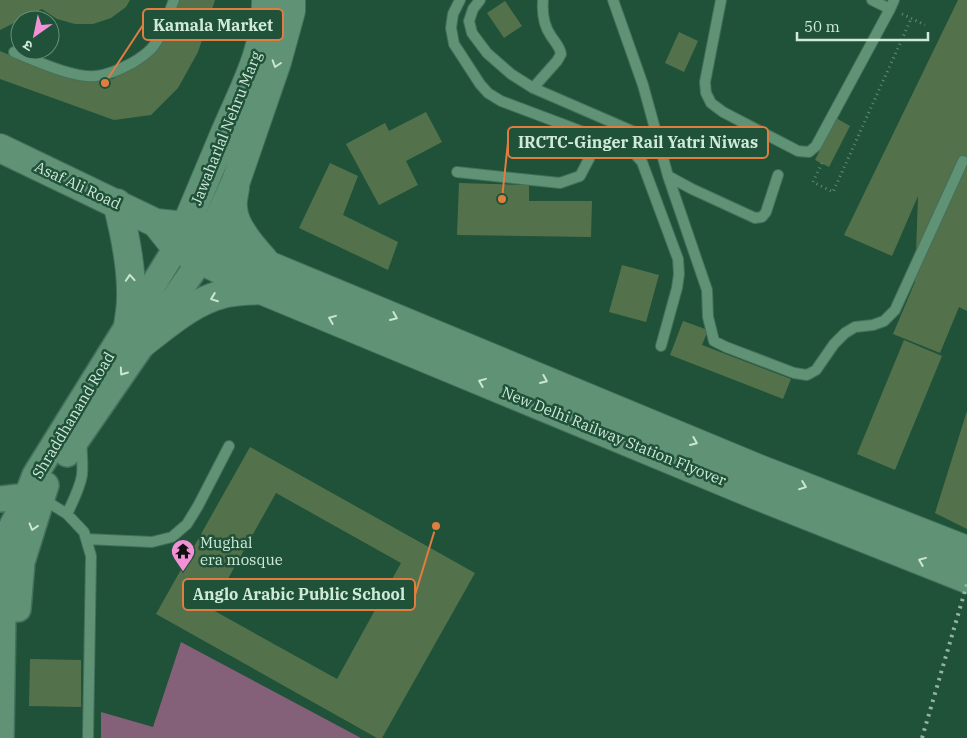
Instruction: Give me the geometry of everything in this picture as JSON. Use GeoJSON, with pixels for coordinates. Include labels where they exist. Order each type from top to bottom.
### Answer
{"type":"FeatureCollection","features":[{"type":"Feature","properties":{"kind":"main road","name":"Jawaharlal Nehru Marg"},"geometry":{"type":"LineString","coordinates":[[181,237],[250,76],[261,40],[266,0]]}},
{"type":"Feature","properties":{"kind":"main road","name":"Jawaharlal Nehru Marg"},"geometry":{"type":"LineString","coordinates":[[236,181],[277,62],[293,4]]}},
{"type":"Feature","properties":{"kind":"main road","name":"Asaf Ali Road"},"geometry":{"type":"LineString","coordinates":[[0,148],[117,203],[181,237]]}},
{"type":"Feature","properties":{"kind":"main road"},"geometry":{"type":"LineString","coordinates":[[206,249],[236,181]]}},
{"type":"Feature","properties":{"kind":"main road"},"geometry":{"type":"LineString","coordinates":[[117,203],[130,273],[135,335],[213,298],[235,292],[265,278],[238,225],[233,208],[236,181]]}},
{"type":"Feature","properties":{"kind":"main road","name":"New Delhi Railway Station Flyover"},"geometry":{"type":"LineString","coordinates":[[181,237],[265,278],[755,481],[967,579]]}},
{"type":"Feature","properties":{"kind":"main road","name":"New Delhi Railway Station Flyover"},"geometry":{"type":"LineString","coordinates":[[755,481],[967,550]]}},
{"type":"Feature","properties":{"kind":"street","name":"Shraddhanand Road"},"geometry":{"type":"LineString","coordinates":[[1,738],[4,553],[11,528],[47,483],[80,434],[135,335],[181,237]]}},
{"type":"Feature","properties":{"kind":"street","name":"Shraddhanand Road"},"geometry":{"type":"LineString","coordinates":[[13,738],[15,652],[22,562],[34,497],[35,475],[135,335],[206,249]]}},
{"type":"Feature","properties":{"kind":"street"},"geometry":{"type":"LineString","coordinates":[[0,499],[34,497]]}},
{"type":"Feature","properties":{"kind":"lane"},"geometry":{"type":"LineString","coordinates":[[36,60],[75,74],[87,76],[97,76],[127,66],[152,48],[159,37],[174,0]]}},
{"type":"Feature","properties":{"kind":"lane"},"geometry":{"type":"LineString","coordinates":[[460,0],[453,14],[451,28],[454,44],[488,93],[501,101],[626,148],[642,162],[678,259],[679,274],[677,288],[661,346]]}},
{"type":"Feature","properties":{"kind":"lane"},"geometry":{"type":"LineString","coordinates":[[480,0],[473,9],[469,21],[472,33],[487,53],[511,74],[533,88],[660,143]]}},
{"type":"Feature","properties":{"kind":"lane"},"geometry":{"type":"LineString","coordinates":[[533,88],[561,54],[544,18],[543,0]]}},
{"type":"Feature","properties":{"kind":"lane"},"geometry":{"type":"LineString","coordinates":[[613,0],[643,85],[668,176],[707,290],[708,317],[714,341],[726,347],[794,373],[807,375],[816,370],[834,344],[845,333],[856,327],[873,325],[884,321],[894,310],[963,161]]}},
{"type":"Feature","properties":{"kind":"lane"},"geometry":{"type":"LineString","coordinates":[[721,0],[705,82],[706,93],[711,103],[723,112],[798,151],[809,152],[816,146],[892,4],[872,0]]}},
{"type":"Feature","properties":{"kind":"lane"},"geometry":{"type":"LineString","coordinates":[[457,172],[560,183],[580,176],[589,159],[584,145],[565,125]]}},
{"type":"Feature","properties":{"kind":"lane"},"geometry":{"type":"LineString","coordinates":[[668,176],[755,218],[762,217],[766,212],[778,175]]}},
{"type":"Feature","properties":{"kind":"lane"},"geometry":{"type":"LineString","coordinates":[[68,514],[82,475],[80,434]]}},
{"type":"Feature","properties":{"kind":"lane"},"geometry":{"type":"LineString","coordinates":[[86,539],[152,542],[172,537],[187,524],[229,446]]}},
{"type":"Feature","properties":{"kind":"lane"},"geometry":{"type":"LineString","coordinates":[[34,497],[68,514],[84,532],[92,556],[88,738]]}},
{"type":"Feature","properties":{"kind":"path"},"geometry":{"type":"LineString","coordinates":[[892,4],[911,19],[925,25]]}},
{"type":"Feature","properties":{"kind":"path"},"geometry":{"type":"LineString","coordinates":[[822,164],[813,182],[833,192],[911,19]]}},
{"type":"Feature","properties":{"kind":"shaded area"},"geometry":{"type":"Polygon","coordinates":[[[181,642],[361,738],[101,738],[101,712],[153,727],[181,642]]]}},
{"type":"Feature","properties":{"kind":"building"},"geometry":{"type":"Polygon","coordinates":[[[0,0],[130,0],[126,7],[111,18],[93,24],[75,24],[60,20],[60,10],[10,10],[10,25],[0,30],[0,0]]]}},
{"type":"Feature","properties":{"kind":"building"},"geometry":{"type":"Polygon","coordinates":[[[178,0],[215,0],[198,52],[178,88],[151,115],[114,120],[0,79],[0,51],[10,55],[10,60],[22,60],[43,69],[90,82],[113,79],[152,53],[178,0]]]}},
{"type":"Feature","properties":{"kind":"building"},"geometry":{"type":"Polygon","coordinates":[[[958,0],[967,0],[967,311],[959,307],[940,353],[893,334],[915,282],[918,196],[892,256],[844,235],[958,0]]]}},
{"type":"Feature","properties":{"kind":"building"},"geometry":{"type":"Polygon","coordinates":[[[505,1],[522,26],[504,38],[487,13],[505,1]]]}},
{"type":"Feature","properties":{"kind":"building"},"geometry":{"type":"Polygon","coordinates":[[[679,32],[698,41],[684,72],[665,63],[679,32]]]}},
{"type":"Feature","properties":{"kind":"building"},"geometry":{"type":"Polygon","coordinates":[[[426,112],[442,142],[406,161],[418,185],[379,205],[346,144],[385,123],[389,131],[426,112]]]}},
{"type":"Feature","properties":{"kind":"building"},"geometry":{"type":"Polygon","coordinates":[[[836,118],[850,126],[829,167],[815,160],[836,118]]]}},
{"type":"Feature","properties":{"kind":"building"},"geometry":{"type":"Polygon","coordinates":[[[330,163],[358,176],[343,215],[398,242],[388,270],[299,228],[330,163]]]}},
{"type":"Feature","properties":{"kind":"building"},"geometry":{"type":"Polygon","coordinates":[[[459,183],[529,185],[529,201],[592,201],[591,237],[457,235],[459,183]]]}},
{"type":"Feature","properties":{"kind":"building"},"geometry":{"type":"Polygon","coordinates":[[[622,265],[659,275],[646,322],[609,312],[622,265]]]}},
{"type":"Feature","properties":{"kind":"building"},"geometry":{"type":"Polygon","coordinates":[[[683,321],[708,330],[702,345],[791,379],[783,399],[670,355],[683,321]]]}},
{"type":"Feature","properties":{"kind":"building"},"geometry":{"type":"Polygon","coordinates":[[[904,340],[942,356],[895,470],[857,454],[904,340]]]}},
{"type":"Feature","properties":{"kind":"building"},"geometry":{"type":"Polygon","coordinates":[[[967,411],[967,529],[935,513],[967,411]]]}},
{"type":"Feature","properties":{"kind":"building"},"geometry":{"type":"Polygon","coordinates":[[[250,447],[475,573],[382,738],[377,738],[156,614],[250,447]],[[276,493],[211,609],[337,679],[401,563],[276,493]]]}},
{"type":"Feature","properties":{"kind":"building"},"geometry":{"type":"Polygon","coordinates":[[[30,659],[81,660],[81,707],[29,706],[30,659]]]}},
{"type":"Feature","properties":{"kind":"railway"},"geometry":{"type":"LineString","coordinates":[[922,738],[967,584]]}},
{"type":"Feature","properties":{"kind":"place","name":"Kamala Market"},"geometry":{"type":"Point","coordinates":[105,83]}},
{"type":"Feature","properties":{"kind":"place","name":"IRCTC-Ginger Rail Yatri Niwas"},"geometry":{"type":"Point","coordinates":[502,199]}},
{"type":"Feature","properties":{"kind":"place","name":"Anglo Arabic Public School"},"geometry":{"type":"Point","coordinates":[436,526]}},
{"type":"Feature","properties":{"kind":"place","name":"Mughal era mosque"},"geometry":{"type":"Point","coordinates":[183,572]}}]}
